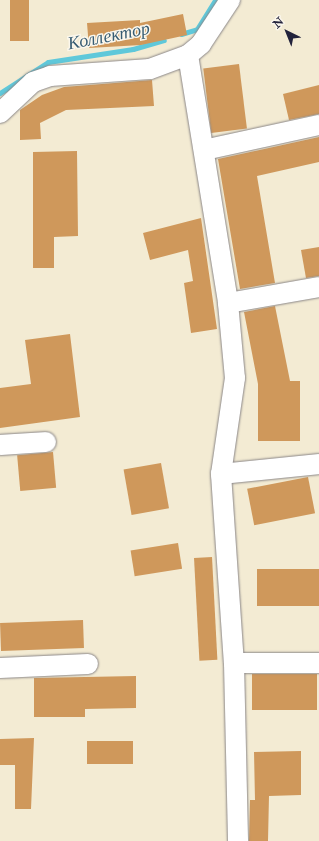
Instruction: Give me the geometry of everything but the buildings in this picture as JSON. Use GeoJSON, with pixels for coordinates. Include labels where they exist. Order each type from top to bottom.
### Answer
{"type":"FeatureCollection","features":[{"type":"Feature","properties":{"kind":"street"},"geometry":{"type":"LineString","coordinates":[[0,113],[33,82],[50,76],[150,69],[188,55],[201,44],[230,0]]}},
{"type":"Feature","properties":{"kind":"street"},"geometry":{"type":"LineString","coordinates":[[188,55],[228,303],[235,378],[221,474],[234,663],[238,841]]}},
{"type":"Feature","properties":{"kind":"street"},"geometry":{"type":"LineString","coordinates":[[204,150],[319,125]]}},
{"type":"Feature","properties":{"kind":"street"},"geometry":{"type":"LineString","coordinates":[[228,303],[319,287]]}},
{"type":"Feature","properties":{"kind":"street"},"geometry":{"type":"LineString","coordinates":[[0,445],[46,442]]}},
{"type":"Feature","properties":{"kind":"street"},"geometry":{"type":"LineString","coordinates":[[221,474],[319,464]]}},
{"type":"Feature","properties":{"kind":"street"},"geometry":{"type":"LineString","coordinates":[[234,663],[319,663]]}},
{"type":"Feature","properties":{"kind":"street"},"geometry":{"type":"LineString","coordinates":[[0,668],[88,664]]}},
{"type":"Feature","properties":{"kind":"waterway","name":"Коллектор"},"geometry":{"type":"LineString","coordinates":[[181,34],[197,29],[215,0]]}},
{"type":"Feature","properties":{"kind":"waterway","name":"Коллектор"},"geometry":{"type":"LineString","coordinates":[[0,93],[48,62],[133,49],[164,40]]}}]}
